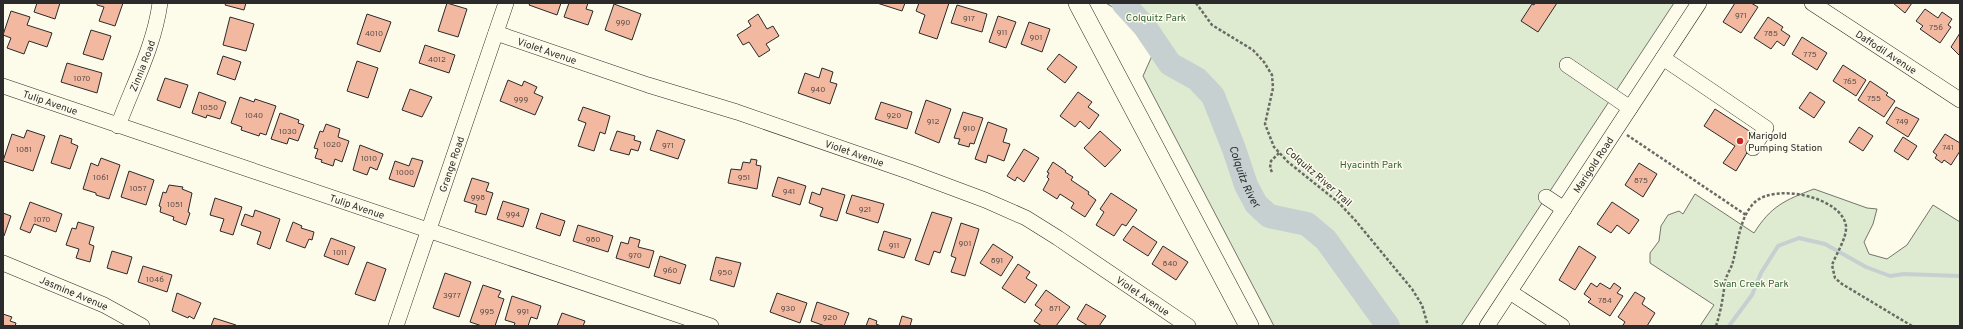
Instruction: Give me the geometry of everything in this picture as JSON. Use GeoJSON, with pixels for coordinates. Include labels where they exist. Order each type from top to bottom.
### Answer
{"type":"FeatureCollection","features":[{"type":"Feature","properties":{"kind":"main road"},"geometry":{"type":"LineString","coordinates":[[1078,3],[1248,326]]}},
{"type":"Feature","properties":{"kind":"street","name":"Zinnia Road"},"geometry":{"type":"LineString","coordinates":[[118,126],[131,90],[145,63],[157,25],[160,3]]}},
{"type":"Feature","properties":{"kind":"street","name":"Grange Road"},"geometry":{"type":"LineString","coordinates":[[396,326],[506,3]]}},
{"type":"Feature","properties":{"kind":"street","name":"Marigold Road"},"geometry":{"type":"LineString","coordinates":[[1487,326],[1699,3]]}},
{"type":"Feature","properties":{"kind":"street","name":"Daffodil Avenue"},"geometry":{"type":"LineString","coordinates":[[1812,3],[1960,100]]}},
{"type":"Feature","properties":{"kind":"street","name":"Violet Avenue"},"geometry":{"type":"LineString","coordinates":[[496,33],[648,85],[737,112],[910,172],[985,200],[1026,218],[1188,326]]}},
{"type":"Feature","properties":{"kind":"street"},"geometry":{"type":"LineString","coordinates":[[1663,58],[1766,128],[1752,148]]}},
{"type":"Feature","properties":{"kind":"street"},"geometry":{"type":"LineString","coordinates":[[1567,65],[1630,108]]}},
{"type":"Feature","properties":{"kind":"street","name":"Tulip Avenue"},"geometry":{"type":"LineString","coordinates":[[3,86],[428,232],[711,326]]}},
{"type":"Feature","properties":{"kind":"street"},"geometry":{"type":"LineString","coordinates":[[1546,197],[1564,209]]}},
{"type":"Feature","properties":{"kind":"street","name":"Jasmine Avenue"},"geometry":{"type":"LineString","coordinates":[[3,263],[104,305],[142,326]]}},
{"type":"Feature","properties":{"kind":"street"},"geometry":{"type":"LineString","coordinates":[[1510,292],[1562,326]]}},
{"type":"Feature","properties":{"kind":"path","name":"Colquitz River Trail"},"geometry":{"type":"LineString","coordinates":[[1196,3],[1212,25],[1253,50],[1264,62],[1272,75],[1273,88],[1265,124],[1268,136],[1274,147],[1338,202],[1372,240],[1412,290],[1422,305],[1428,326]]}},
{"type":"Feature","properties":{"kind":"path"},"geometry":{"type":"LineString","coordinates":[[1616,128],[1746,215]]}},
{"type":"Feature","properties":{"kind":"path"},"geometry":{"type":"LineString","coordinates":[[1272,172],[1270,168],[1271,161],[1280,153]]}},
{"type":"Feature","properties":{"kind":"path"},"geometry":{"type":"LineString","coordinates":[[1716,326],[1723,302],[1725,280],[1746,215],[1755,202],[1766,196],[1781,192],[1798,193],[1826,203],[1837,210],[1846,225],[1846,233],[1832,266],[1836,278],[1842,284],[1912,326]]}},
{"type":"Feature","properties":{"kind":"green space","name":"Hyacinth Park"},"geometry":{"type":"Polygon","coordinates":[[[1106,3],[1674,3],[1461,326],[1274,326],[1143,76],[1160,38],[1106,3]]]}},
{"type":"Feature","properties":{"kind":"green space","name":"Swan Creek Park"},"geometry":{"type":"Polygon","coordinates":[[[1814,189],[1867,208],[1877,209],[1873,224],[1864,242],[1869,254],[1887,259],[1907,245],[1933,205],[1960,222],[1960,326],[1700,326],[1714,305],[1650,263],[1650,253],[1659,241],[1661,226],[1668,215],[1679,211],[1683,214],[1695,194],[1754,233],[1766,216],[1773,210],[1787,201],[1814,189]]]}},
{"type":"Feature","properties":{"kind":"building"},"geometry":{"type":"Polygon","coordinates":[[[37,3],[60,3],[55,19],[34,12],[37,3]]]}},
{"type":"Feature","properties":{"kind":"building"},"geometry":{"type":"Polygon","coordinates":[[[97,3],[123,3],[115,26],[99,21],[104,7],[97,5],[97,3]]]}},
{"type":"Feature","properties":{"kind":"building"},"geometry":{"type":"Polygon","coordinates":[[[226,3],[246,3],[244,10],[225,5],[226,3]]]}},
{"type":"Feature","properties":{"kind":"building"},"geometry":{"type":"Polygon","coordinates":[[[447,3],[467,9],[458,37],[438,31],[447,3]]]}},
{"type":"Feature","properties":{"kind":"building"},"geometry":{"type":"Polygon","coordinates":[[[530,3],[561,3],[557,15],[529,5],[530,3]]]}},
{"type":"Feature","properties":{"kind":"building"},"geometry":{"type":"Polygon","coordinates":[[[569,3],[588,3],[586,9],[593,11],[588,25],[564,17],[569,3]]]}},
{"type":"Feature","properties":{"kind":"building"},"geometry":{"type":"Polygon","coordinates":[[[877,3],[905,3],[902,11],[877,3]]]}},
{"type":"Feature","properties":{"kind":"building"},"geometry":{"type":"Polygon","coordinates":[[[919,3],[949,3],[937,39],[919,33],[925,15],[916,11],[919,3]]]}},
{"type":"Feature","properties":{"kind":"building"},"geometry":{"type":"Polygon","coordinates":[[[1535,3],[1557,3],[1538,32],[1521,21],[1532,4],[1534,5],[1535,3]]]}},
{"type":"Feature","properties":{"kind":"building"},"geometry":{"type":"Polygon","coordinates":[[[1735,3],[1751,3],[1758,7],[1741,33],[1723,22],[1735,3]]]}},
{"type":"Feature","properties":{"kind":"building"},"geometry":{"type":"Polygon","coordinates":[[[1893,3],[1912,3],[1905,13],[1893,3]]]}},
{"type":"Feature","properties":{"kind":"building"},"geometry":{"type":"Polygon","coordinates":[[[614,4],[641,14],[632,40],[605,30],[614,4]]]}},
{"type":"Feature","properties":{"kind":"building"},"geometry":{"type":"Polygon","coordinates":[[[957,5],[987,14],[982,32],[951,23],[957,5]]]}},
{"type":"Feature","properties":{"kind":"building"},"geometry":{"type":"Polygon","coordinates":[[[1925,9],[1938,18],[1942,12],[1952,19],[1948,25],[1951,27],[1940,43],[1920,29],[1923,26],[1916,21],[1925,9]]]}},
{"type":"Feature","properties":{"kind":"building"},"geometry":{"type":"Polygon","coordinates":[[[11,11],[30,17],[27,25],[52,33],[47,47],[29,41],[24,54],[7,48],[11,38],[3,35],[11,11]]]}},
{"type":"Feature","properties":{"kind":"building"},"geometry":{"type":"Polygon","coordinates":[[[367,14],[391,22],[380,52],[357,44],[367,14]]]}},
{"type":"Feature","properties":{"kind":"building"},"geometry":{"type":"Polygon","coordinates":[[[758,14],[767,29],[773,26],[779,36],[766,44],[770,50],[759,57],[749,42],[743,45],[737,35],[751,26],[748,21],[758,14]]]}},
{"type":"Feature","properties":{"kind":"building"},"geometry":{"type":"Polygon","coordinates":[[[998,16],[1016,22],[1006,48],[989,42],[998,16]]]}},
{"type":"Feature","properties":{"kind":"building"},"geometry":{"type":"Polygon","coordinates":[[[230,17],[254,24],[246,51],[223,45],[230,17]]]}},
{"type":"Feature","properties":{"kind":"building"},"geometry":{"type":"Polygon","coordinates":[[[1768,17],[1783,27],[1781,30],[1790,36],[1784,46],[1777,41],[1771,49],[1754,38],[1768,17]]]}},
{"type":"Feature","properties":{"kind":"building"},"geometry":{"type":"Polygon","coordinates":[[[1029,22],[1050,29],[1042,52],[1021,44],[1029,22]]]}},
{"type":"Feature","properties":{"kind":"building"},"geometry":{"type":"Polygon","coordinates":[[[91,30],[111,36],[103,60],[83,54],[91,30]]]}},
{"type":"Feature","properties":{"kind":"building"},"geometry":{"type":"Polygon","coordinates":[[[1960,33],[1960,56],[1951,47],[1960,33]]]}},
{"type":"Feature","properties":{"kind":"building"},"geometry":{"type":"Polygon","coordinates":[[[1802,37],[1827,53],[1817,70],[1792,54],[1802,37]]]}},
{"type":"Feature","properties":{"kind":"building"},"geometry":{"type":"Polygon","coordinates":[[[425,45],[455,55],[449,73],[419,63],[425,45]]]}},
{"type":"Feature","properties":{"kind":"building"},"geometry":{"type":"Polygon","coordinates":[[[1059,54],[1077,67],[1065,83],[1047,69],[1059,54]]]}},
{"type":"Feature","properties":{"kind":"building"},"geometry":{"type":"Polygon","coordinates":[[[223,56],[241,62],[235,80],[217,74],[223,56]]]}},
{"type":"Feature","properties":{"kind":"building"},"geometry":{"type":"Polygon","coordinates":[[[357,61],[378,68],[368,98],[347,91],[357,61]]]}},
{"type":"Feature","properties":{"kind":"building"},"geometry":{"type":"Polygon","coordinates":[[[67,63],[102,73],[97,93],[61,82],[67,63]]]}},
{"type":"Feature","properties":{"kind":"building"},"geometry":{"type":"Polygon","coordinates":[[[1843,65],[1866,80],[1856,96],[1833,81],[1843,65]]]}},
{"type":"Feature","properties":{"kind":"building"},"geometry":{"type":"Polygon","coordinates":[[[822,68],[833,72],[830,82],[837,84],[830,104],[798,93],[805,73],[819,78],[822,68]]]}},
{"type":"Feature","properties":{"kind":"building"},"geometry":{"type":"Polygon","coordinates":[[[165,78],[188,85],[180,108],[157,100],[165,78]]]}},
{"type":"Feature","properties":{"kind":"building"},"geometry":{"type":"Polygon","coordinates":[[[508,80],[522,86],[524,81],[537,87],[534,93],[543,97],[535,115],[500,101],[508,80]]]}},
{"type":"Feature","properties":{"kind":"building"},"geometry":{"type":"Polygon","coordinates":[[[1870,81],[1888,93],[1886,95],[1895,101],[1884,117],[1858,100],[1870,81]]]}},
{"type":"Feature","properties":{"kind":"building"},"geometry":{"type":"Polygon","coordinates":[[[410,89],[432,97],[422,117],[402,110],[410,89]]]}},
{"type":"Feature","properties":{"kind":"building"},"geometry":{"type":"Polygon","coordinates":[[[199,92],[226,102],[220,119],[207,115],[206,118],[192,113],[199,92]]]}},
{"type":"Feature","properties":{"kind":"building"},"geometry":{"type":"Polygon","coordinates":[[[1078,92],[1092,102],[1088,107],[1099,115],[1089,129],[1080,121],[1075,127],[1060,116],[1078,92]]]}},
{"type":"Feature","properties":{"kind":"building"},"geometry":{"type":"Polygon","coordinates":[[[1810,92],[1825,102],[1814,118],[1799,108],[1810,92]]]}},
{"type":"Feature","properties":{"kind":"building"},"geometry":{"type":"Polygon","coordinates":[[[240,97],[254,102],[255,99],[276,106],[266,135],[260,133],[259,136],[241,130],[242,127],[231,123],[240,97]]]}},
{"type":"Feature","properties":{"kind":"building"},"geometry":{"type":"Polygon","coordinates":[[[926,100],[951,109],[939,143],[915,133],[926,100]]]}},
{"type":"Feature","properties":{"kind":"building"},"geometry":{"type":"Polygon","coordinates":[[[881,102],[912,112],[907,129],[875,119],[881,102]]]}},
{"type":"Feature","properties":{"kind":"building"},"geometry":{"type":"Polygon","coordinates":[[[583,107],[610,116],[605,134],[600,132],[594,151],[578,146],[586,123],[578,120],[583,107]]]}},
{"type":"Feature","properties":{"kind":"building"},"geometry":{"type":"Polygon","coordinates":[[[1896,107],[1919,119],[1908,137],[1886,123],[1896,107]]]}},
{"type":"Feature","properties":{"kind":"building","name":"Marigold Pumping Station"},"geometry":{"type":"Polygon","coordinates":[[[1715,109],[1757,136],[1736,171],[1723,163],[1735,146],[1704,126],[1715,109]]]}},
{"type":"Feature","properties":{"kind":"building"},"geometry":{"type":"Polygon","coordinates":[[[963,112],[983,118],[974,144],[970,143],[969,147],[958,144],[960,139],[954,138],[963,112]]]}},
{"type":"Feature","properties":{"kind":"building"},"geometry":{"type":"Polygon","coordinates":[[[280,113],[299,120],[298,123],[304,125],[298,141],[289,138],[287,144],[271,139],[280,113]]]}},
{"type":"Feature","properties":{"kind":"building"},"geometry":{"type":"Polygon","coordinates":[[[988,122],[1007,129],[1003,142],[1010,144],[1004,161],[988,155],[986,163],[975,159],[988,122]]]}},
{"type":"Feature","properties":{"kind":"building"},"geometry":{"type":"Polygon","coordinates":[[[326,124],[340,129],[338,137],[349,141],[342,162],[335,159],[333,166],[321,162],[322,160],[315,158],[318,149],[314,148],[320,131],[323,132],[326,124]]]}},
{"type":"Feature","properties":{"kind":"building"},"geometry":{"type":"Polygon","coordinates":[[[1859,127],[1873,136],[1863,151],[1849,142],[1859,127]]]}},
{"type":"Feature","properties":{"kind":"building"},"geometry":{"type":"Polygon","coordinates":[[[27,130],[45,136],[33,171],[3,161],[12,134],[24,138],[27,130]]]}},
{"type":"Feature","properties":{"kind":"building"},"geometry":{"type":"Polygon","coordinates":[[[657,130],[685,140],[678,159],[650,150],[657,130]]]}},
{"type":"Feature","properties":{"kind":"building"},"geometry":{"type":"Polygon","coordinates":[[[617,131],[635,136],[634,140],[641,142],[638,151],[631,149],[629,155],[610,150],[617,131]]]}},
{"type":"Feature","properties":{"kind":"building"},"geometry":{"type":"Polygon","coordinates":[[[1100,131],[1121,150],[1105,167],[1084,148],[1100,131]]]}},
{"type":"Feature","properties":{"kind":"building"},"geometry":{"type":"Polygon","coordinates":[[[1945,134],[1960,143],[1960,151],[1951,165],[1944,160],[1942,163],[1935,158],[1937,155],[1933,152],[1945,134]]]}},
{"type":"Feature","properties":{"kind":"building"},"geometry":{"type":"Polygon","coordinates":[[[60,135],[72,139],[71,143],[78,146],[70,169],[51,163],[60,135]]]}},
{"type":"Feature","properties":{"kind":"building"},"geometry":{"type":"Polygon","coordinates":[[[1903,137],[1917,146],[1908,160],[1894,151],[1903,137]]]}},
{"type":"Feature","properties":{"kind":"building"},"geometry":{"type":"Polygon","coordinates":[[[360,145],[383,154],[377,170],[370,167],[367,175],[353,170],[360,145]]]}},
{"type":"Feature","properties":{"kind":"building"},"geometry":{"type":"Polygon","coordinates":[[[1024,149],[1039,158],[1024,182],[1017,177],[1015,181],[1007,176],[1024,149]]]}},
{"type":"Feature","properties":{"kind":"building"},"geometry":{"type":"Polygon","coordinates":[[[101,158],[120,165],[109,199],[83,189],[91,163],[98,166],[101,158]]]}},
{"type":"Feature","properties":{"kind":"building"},"geometry":{"type":"Polygon","coordinates":[[[412,158],[423,161],[414,187],[389,179],[395,161],[409,166],[412,158]]]}},
{"type":"Feature","properties":{"kind":"building"},"geometry":{"type":"Polygon","coordinates":[[[751,159],[757,160],[756,165],[761,166],[757,189],[728,183],[731,169],[741,170],[743,162],[750,163],[751,159]]]}},
{"type":"Feature","properties":{"kind":"building"},"geometry":{"type":"Polygon","coordinates":[[[1053,162],[1073,177],[1071,180],[1089,192],[1088,194],[1096,200],[1085,217],[1071,208],[1074,203],[1060,194],[1057,199],[1043,190],[1049,179],[1047,177],[1049,173],[1047,172],[1053,162]]]}},
{"type":"Feature","properties":{"kind":"building"},"geometry":{"type":"Polygon","coordinates":[[[1639,163],[1657,174],[1643,197],[1625,185],[1639,163]]]}},
{"type":"Feature","properties":{"kind":"building"},"geometry":{"type":"Polygon","coordinates":[[[129,171],[154,180],[146,205],[121,197],[129,171]]]}},
{"type":"Feature","properties":{"kind":"building"},"geometry":{"type":"Polygon","coordinates":[[[778,177],[806,186],[800,205],[772,196],[778,177]]]}},
{"type":"Feature","properties":{"kind":"building"},"geometry":{"type":"Polygon","coordinates":[[[472,178],[489,183],[486,191],[493,193],[486,215],[475,212],[477,205],[464,201],[472,178]]]}},
{"type":"Feature","properties":{"kind":"building"},"geometry":{"type":"Polygon","coordinates":[[[169,185],[183,187],[182,189],[192,193],[188,212],[190,213],[186,225],[173,220],[174,217],[160,212],[161,207],[159,206],[163,192],[166,193],[169,185]]]}},
{"type":"Feature","properties":{"kind":"building"},"geometry":{"type":"Polygon","coordinates":[[[822,188],[845,195],[837,221],[820,216],[823,208],[809,203],[812,192],[820,195],[822,188]]]}},
{"type":"Feature","properties":{"kind":"building"},"geometry":{"type":"Polygon","coordinates":[[[1111,193],[1137,210],[1126,226],[1122,224],[1114,236],[1096,225],[1104,212],[1100,209],[1111,193]]]}},
{"type":"Feature","properties":{"kind":"building"},"geometry":{"type":"Polygon","coordinates":[[[852,195],[884,204],[878,223],[846,213],[852,195]]]}},
{"type":"Feature","properties":{"kind":"building"},"geometry":{"type":"Polygon","coordinates":[[[215,198],[242,207],[233,235],[220,231],[224,219],[210,215],[215,198]]]}},
{"type":"Feature","properties":{"kind":"building"},"geometry":{"type":"Polygon","coordinates":[[[503,201],[529,209],[523,227],[497,219],[503,201]]]}},
{"type":"Feature","properties":{"kind":"building"},"geometry":{"type":"Polygon","coordinates":[[[30,202],[62,214],[56,232],[34,224],[30,233],[20,229],[30,202]]]}},
{"type":"Feature","properties":{"kind":"building"},"geometry":{"type":"Polygon","coordinates":[[[1612,202],[1639,220],[1629,234],[1617,225],[1611,233],[1597,224],[1612,202]]]}},
{"type":"Feature","properties":{"kind":"building"},"geometry":{"type":"Polygon","coordinates":[[[255,210],[280,219],[270,249],[257,244],[261,232],[241,225],[245,214],[253,217],[255,210]]]}},
{"type":"Feature","properties":{"kind":"building"},"geometry":{"type":"Polygon","coordinates":[[[932,212],[952,218],[940,253],[934,251],[929,265],[915,260],[932,212]]]}},
{"type":"Feature","properties":{"kind":"building"},"geometry":{"type":"Polygon","coordinates":[[[3,213],[11,216],[4,236],[3,235],[3,213]]]}},
{"type":"Feature","properties":{"kind":"building"},"geometry":{"type":"Polygon","coordinates":[[[541,213],[565,221],[560,236],[536,228],[541,213]]]}},
{"type":"Feature","properties":{"kind":"building"},"geometry":{"type":"Polygon","coordinates":[[[78,222],[94,227],[89,244],[94,246],[90,262],[76,258],[79,249],[66,245],[72,228],[76,229],[78,222]]]}},
{"type":"Feature","properties":{"kind":"building"},"geometry":{"type":"Polygon","coordinates":[[[293,222],[302,226],[301,228],[314,232],[312,240],[309,239],[305,248],[286,241],[293,222]]]}},
{"type":"Feature","properties":{"kind":"building"},"geometry":{"type":"Polygon","coordinates":[[[961,223],[979,229],[965,276],[951,272],[956,258],[951,256],[961,223]]]}},
{"type":"Feature","properties":{"kind":"building"},"geometry":{"type":"Polygon","coordinates":[[[578,225],[613,236],[608,252],[573,241],[578,225]]]}},
{"type":"Feature","properties":{"kind":"building"},"geometry":{"type":"Polygon","coordinates":[[[1133,226],[1157,242],[1148,256],[1123,240],[1133,226]]]}},
{"type":"Feature","properties":{"kind":"building"},"geometry":{"type":"Polygon","coordinates":[[[884,231],[911,239],[904,258],[878,250],[884,231]]]}},
{"type":"Feature","properties":{"kind":"building"},"geometry":{"type":"Polygon","coordinates":[[[630,237],[640,240],[638,247],[654,251],[649,268],[616,258],[621,242],[628,244],[630,237]]]}},
{"type":"Feature","properties":{"kind":"building"},"geometry":{"type":"Polygon","coordinates":[[[331,238],[355,247],[348,265],[324,256],[331,238]]]}},
{"type":"Feature","properties":{"kind":"building"},"geometry":{"type":"Polygon","coordinates":[[[993,244],[1013,257],[1001,276],[980,263],[993,244]]]}},
{"type":"Feature","properties":{"kind":"building"},"geometry":{"type":"Polygon","coordinates":[[[1163,246],[1188,262],[1176,280],[1152,264],[1163,246]]]}},
{"type":"Feature","properties":{"kind":"building"},"geometry":{"type":"Polygon","coordinates":[[[1579,246],[1596,257],[1575,290],[1559,280],[1579,246]]]}},
{"type":"Feature","properties":{"kind":"building"},"geometry":{"type":"Polygon","coordinates":[[[112,251],[132,257],[127,274],[107,268],[112,251]]]}},
{"type":"Feature","properties":{"kind":"building"},"geometry":{"type":"Polygon","coordinates":[[[660,256],[686,265],[680,284],[654,276],[660,256]]]}},
{"type":"Feature","properties":{"kind":"building"},"geometry":{"type":"Polygon","coordinates":[[[716,257],[741,263],[734,287],[710,280],[716,257]]]}},
{"type":"Feature","properties":{"kind":"building"},"geometry":{"type":"Polygon","coordinates":[[[367,262],[386,269],[375,301],[355,294],[367,262]]]}},
{"type":"Feature","properties":{"kind":"building"},"geometry":{"type":"Polygon","coordinates":[[[1018,264],[1030,272],[1026,278],[1037,285],[1025,303],[1002,288],[1018,264]]]}},
{"type":"Feature","properties":{"kind":"building"},"geometry":{"type":"Polygon","coordinates":[[[143,266],[172,275],[167,292],[138,282],[143,266]]]}},
{"type":"Feature","properties":{"kind":"building"},"geometry":{"type":"Polygon","coordinates":[[[445,273],[471,282],[459,317],[433,308],[445,273]]]}},
{"type":"Feature","properties":{"kind":"building"},"geometry":{"type":"Polygon","coordinates":[[[1591,283],[1597,287],[1600,283],[1610,289],[1614,283],[1621,288],[1617,293],[1623,296],[1610,316],[1588,302],[1591,299],[1584,294],[1591,283]]]}},
{"type":"Feature","properties":{"kind":"building"},"geometry":{"type":"Polygon","coordinates":[[[483,285],[501,291],[498,297],[504,299],[495,326],[482,326],[470,322],[483,285]]]}},
{"type":"Feature","properties":{"kind":"building"},"geometry":{"type":"Polygon","coordinates":[[[1046,290],[1070,307],[1056,326],[1042,326],[1034,321],[1042,310],[1035,305],[1046,290]]]}},
{"type":"Feature","properties":{"kind":"building"},"geometry":{"type":"Polygon","coordinates":[[[1635,292],[1645,298],[1642,304],[1655,313],[1647,326],[1624,326],[1623,325],[1625,322],[1618,317],[1635,292]]]}},
{"type":"Feature","properties":{"kind":"building"},"geometry":{"type":"Polygon","coordinates":[[[177,293],[201,303],[194,319],[172,311],[177,293]]]}},
{"type":"Feature","properties":{"kind":"building"},"geometry":{"type":"Polygon","coordinates":[[[777,293],[807,303],[800,323],[770,312],[777,293]]]}},
{"type":"Feature","properties":{"kind":"building"},"geometry":{"type":"Polygon","coordinates":[[[512,296],[541,306],[537,319],[531,317],[528,326],[514,326],[515,323],[505,320],[512,296]]]}},
{"type":"Feature","properties":{"kind":"building"},"geometry":{"type":"Polygon","coordinates":[[[817,302],[849,313],[844,326],[825,326],[811,321],[817,302]]]}},
{"type":"Feature","properties":{"kind":"building"},"geometry":{"type":"Polygon","coordinates":[[[1086,304],[1106,316],[1099,326],[1088,326],[1077,319],[1086,304]]]}},
{"type":"Feature","properties":{"kind":"building"},"geometry":{"type":"Polygon","coordinates":[[[562,313],[585,321],[583,326],[557,326],[562,313]]]}},
{"type":"Feature","properties":{"kind":"building"},"geometry":{"type":"Polygon","coordinates":[[[3,314],[12,317],[10,321],[16,323],[15,326],[3,326],[3,314]]]}},
{"type":"Feature","properties":{"kind":"building"},"geometry":{"type":"Polygon","coordinates":[[[902,316],[912,319],[910,326],[899,326],[902,316]]]}},
{"type":"Feature","properties":{"kind":"building"},"geometry":{"type":"Polygon","coordinates":[[[214,318],[236,325],[211,326],[214,318]]]}},
{"type":"Feature","properties":{"kind":"building"},"geometry":{"type":"Polygon","coordinates":[[[869,318],[877,321],[876,324],[881,326],[866,326],[869,318]]]}},
{"type":"Feature","properties":{"kind":"waterway","name":"Colquitz River"},"geometry":{"type":"LineString","coordinates":[[1123,3],[1145,27],[1170,64],[1197,79],[1213,96],[1234,149],[1246,185],[1256,204],[1269,216],[1307,224],[1326,240],[1388,326]]}},
{"type":"Feature","properties":{"kind":"waterway"},"geometry":{"type":"LineString","coordinates":[[1729,326],[1752,295],[1761,273],[1778,246],[1799,238],[1825,244],[1866,267],[1890,276],[1904,274],[1960,276]]}},
{"type":"Feature","properties":{"kind":"place","name":"Marigold Pumping Station"},"geometry":{"type":"Point","coordinates":[1740,141]}},
{"type":"Feature","properties":{"kind":"park label","name":"Colquitz Park"},"geometry":{"type":"Point","coordinates":[1156,17]}}]}
